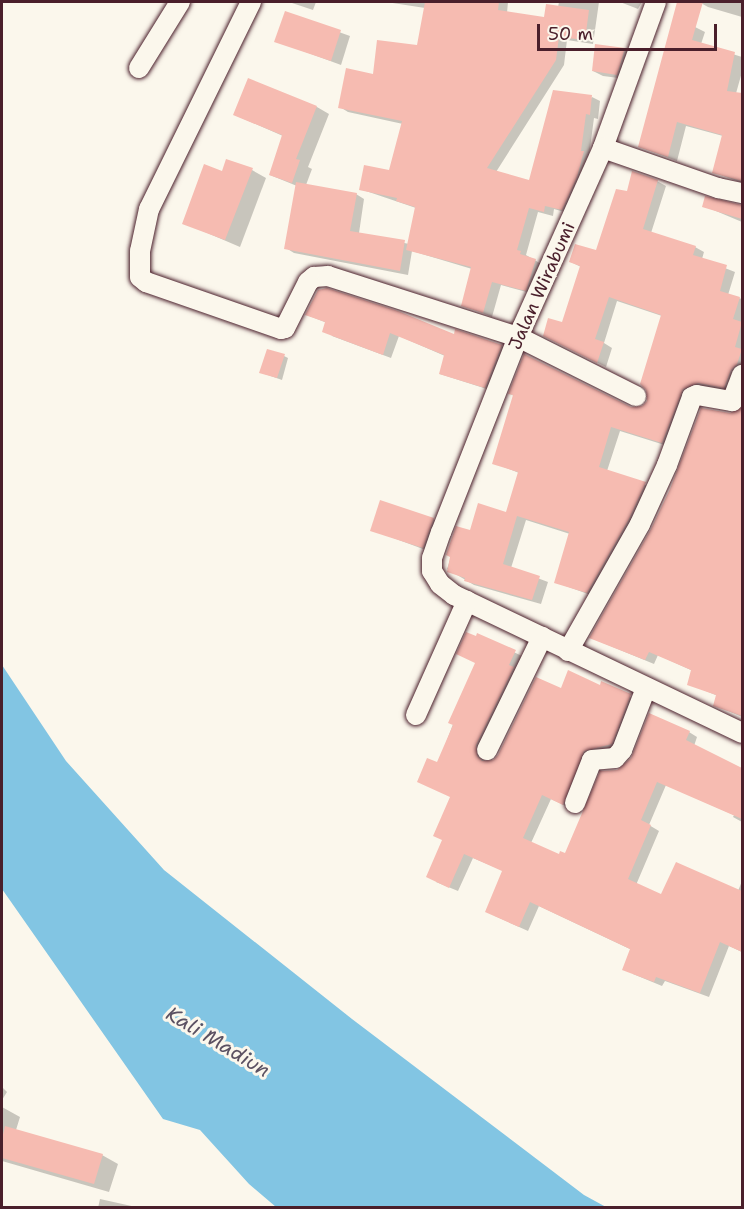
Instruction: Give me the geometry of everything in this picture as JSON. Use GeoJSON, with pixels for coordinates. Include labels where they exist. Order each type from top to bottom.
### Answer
{"type":"FeatureCollection","features":[{"type":"Feature","properties":{"kind":"street"},"geometry":{"type":"LineString","coordinates":[[139,68],[180,2]]}},
{"type":"Feature","properties":{"kind":"street"},"geometry":{"type":"LineString","coordinates":[[251,2],[149,209],[140,251],[140,277],[146,282],[281,329],[285,328],[308,282],[314,277],[328,276],[518,337],[636,396]]}},
{"type":"Feature","properties":{"kind":"street","name":"Jalan Wirabumi"},"geometry":{"type":"LineString","coordinates":[[467,601],[440,584],[432,571],[432,558],[518,337],[603,147],[656,2]]}},
{"type":"Feature","properties":{"kind":"street"},"geometry":{"type":"LineString","coordinates":[[603,147],[718,188],[742,193]]}},
{"type":"Feature","properties":{"kind":"street"},"geometry":{"type":"LineString","coordinates":[[568,651],[640,524],[667,465],[692,397],[696,395],[732,401],[742,375]]}},
{"type":"Feature","properties":{"kind":"street"},"geometry":{"type":"LineString","coordinates":[[416,715],[467,601],[742,733]]}},
{"type":"Feature","properties":{"kind":"street"},"geometry":{"type":"LineString","coordinates":[[487,750],[542,637]]}},
{"type":"Feature","properties":{"kind":"street"},"geometry":{"type":"LineString","coordinates":[[575,803],[592,760],[615,758],[622,750],[646,688]]}},
{"type":"Feature","properties":{"kind":"water","name":"Kali Madiun"},"geometry":{"type":"Polygon","coordinates":[[[2,665],[66,761],[164,870],[352,1019],[584,1195],[606,1207],[276,1207],[249,1184],[200,1130],[163,1119],[2,889],[2,665]]]}},
{"type":"Feature","properties":{"kind":"building"},"geometry":{"type":"Polygon","coordinates":[[[425,2],[499,2],[498,10],[544,17],[546,4],[589,10],[585,40],[559,37],[556,60],[487,168],[529,180],[553,90],[592,95],[590,115],[586,114],[581,151],[584,151],[577,177],[562,210],[545,206],[544,212],[529,208],[517,250],[521,251],[520,254],[536,259],[526,291],[492,282],[483,313],[461,306],[471,267],[406,250],[415,207],[396,201],[397,198],[359,190],[364,165],[389,170],[402,121],[338,108],[346,68],[373,74],[377,40],[417,45],[425,2]]]}},
{"type":"Feature","properties":{"kind":"building"},"geometry":{"type":"Polygon","coordinates":[[[677,2],[703,2],[692,40],[735,52],[727,91],[742,93],[742,181],[712,173],[722,135],[677,122],[668,157],[638,147],[677,2]]]}},
{"type":"Feature","properties":{"kind":"building"},"geometry":{"type":"Polygon","coordinates":[[[285,11],[341,30],[331,61],[274,42],[285,11]]]}},
{"type":"Feature","properties":{"kind":"building"},"geometry":{"type":"Polygon","coordinates":[[[595,44],[625,48],[617,75],[592,71],[595,44]]]}},
{"type":"Feature","properties":{"kind":"building"},"geometry":{"type":"Polygon","coordinates":[[[248,78],[317,106],[296,159],[300,160],[292,183],[269,175],[282,135],[233,115],[248,78]]]}},
{"type":"Feature","properties":{"kind":"building"},"geometry":{"type":"Polygon","coordinates":[[[226,159],[253,168],[225,240],[182,224],[204,164],[222,171],[226,159]]]}},
{"type":"Feature","properties":{"kind":"building"},"geometry":{"type":"Polygon","coordinates":[[[632,171],[658,180],[643,229],[696,246],[693,255],[727,265],[720,291],[740,297],[733,319],[742,322],[735,347],[742,349],[737,364],[731,370],[724,388],[698,383],[683,389],[662,443],[611,427],[599,467],[646,482],[629,519],[587,593],[554,583],[569,532],[517,516],[503,564],[540,576],[532,600],[464,581],[465,578],[447,572],[450,557],[446,555],[456,526],[470,530],[478,503],[506,512],[518,472],[492,464],[513,395],[508,394],[524,354],[631,407],[642,406],[647,401],[646,390],[640,384],[661,315],[609,297],[595,339],[604,342],[597,363],[543,336],[548,318],[562,322],[580,266],[569,262],[575,244],[596,250],[616,189],[627,191],[632,171]]]}},
{"type":"Feature","properties":{"kind":"building"},"geometry":{"type":"Polygon","coordinates":[[[296,182],[357,193],[350,231],[405,240],[400,271],[284,249],[296,182]]]}},
{"type":"Feature","properties":{"kind":"building"},"geometry":{"type":"Polygon","coordinates":[[[705,196],[742,205],[742,219],[702,207],[705,196]]]}},
{"type":"Feature","properties":{"kind":"building"},"geometry":{"type":"Polygon","coordinates":[[[327,288],[398,311],[454,334],[455,329],[502,345],[485,388],[439,374],[444,355],[390,333],[383,355],[322,332],[325,322],[305,315],[318,290],[327,288]]]}},
{"type":"Feature","properties":{"kind":"building"},"geometry":{"type":"Polygon","coordinates":[[[267,349],[285,354],[277,378],[259,373],[267,349]]]}},
{"type":"Feature","properties":{"kind":"building"},"geometry":{"type":"Polygon","coordinates":[[[742,406],[742,716],[713,706],[716,695],[687,685],[691,670],[649,652],[645,660],[589,638],[651,529],[670,489],[701,408],[730,413],[742,406]]]}},
{"type":"Feature","properties":{"kind":"building"},"geometry":{"type":"Polygon","coordinates":[[[380,500],[434,518],[423,548],[370,531],[380,500]]]}},
{"type":"Feature","properties":{"kind":"building"},"geometry":{"type":"Polygon","coordinates":[[[466,632],[476,636],[477,633],[516,650],[509,665],[514,667],[476,745],[477,756],[482,761],[493,760],[498,755],[536,677],[561,688],[568,670],[600,685],[601,681],[631,694],[612,744],[584,751],[563,805],[542,795],[523,838],[559,854],[560,851],[565,853],[600,771],[617,770],[631,758],[649,713],[690,731],[686,740],[742,768],[742,819],[657,782],[641,820],[651,825],[628,879],[661,894],[676,862],[742,891],[742,952],[720,942],[700,993],[656,977],[654,982],[622,970],[630,949],[530,902],[519,927],[485,912],[502,871],[464,854],[449,888],[426,877],[442,840],[433,836],[450,797],[417,782],[427,758],[437,762],[453,725],[448,723],[475,663],[456,654],[466,632]]]}},
{"type":"Feature","properties":{"kind":"building"},"geometry":{"type":"Polygon","coordinates":[[[5,1126],[103,1154],[94,1184],[2,1158],[5,1126]]]}}]}
